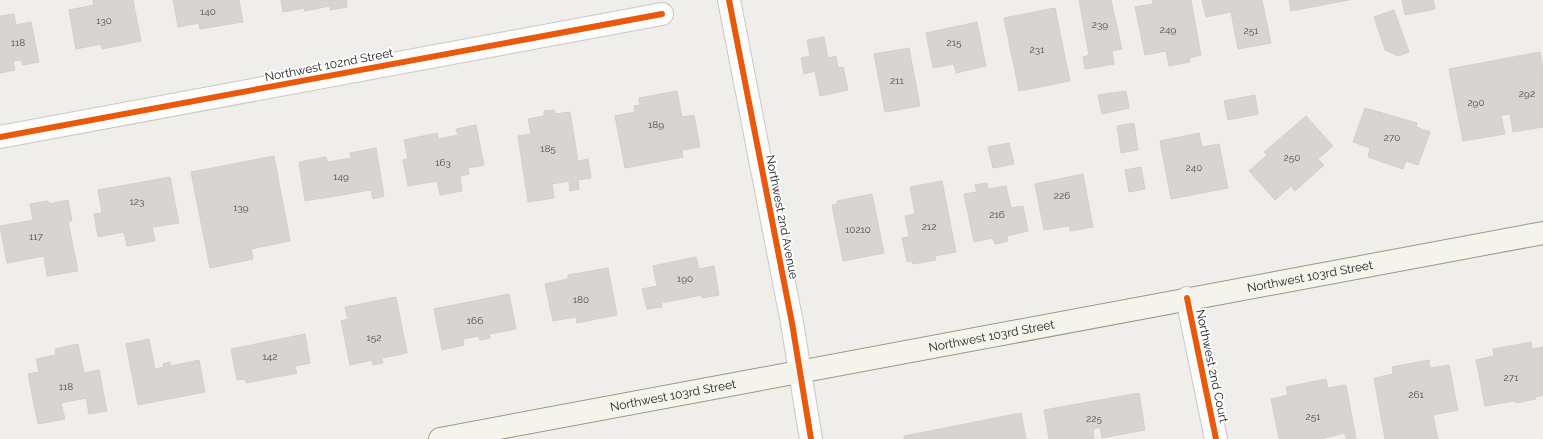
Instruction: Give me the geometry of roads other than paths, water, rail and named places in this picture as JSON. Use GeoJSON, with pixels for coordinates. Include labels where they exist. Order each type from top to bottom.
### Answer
{"type":"FeatureCollection","features":[{"type":"Feature","properties":{"kind":"main road","name":"Northwest 103rd Street"},"geometry":{"type":"LineString","coordinates":[[440,439],[1187,298],[1543,233]]}},
{"type":"Feature","properties":{"kind":"street","name":"Northwest 2nd Avenue"},"geometry":{"type":"LineString","coordinates":[[733,1],[792,323],[811,439]]}},
{"type":"Feature","properties":{"kind":"street","name":"Northwest 102nd Street"},"geometry":{"type":"LineString","coordinates":[[0,137],[662,14]]}},
{"type":"Feature","properties":{"kind":"street","name":"Northwest 2nd Court"},"geometry":{"type":"LineString","coordinates":[[1187,298],[1216,439]]}}]}
